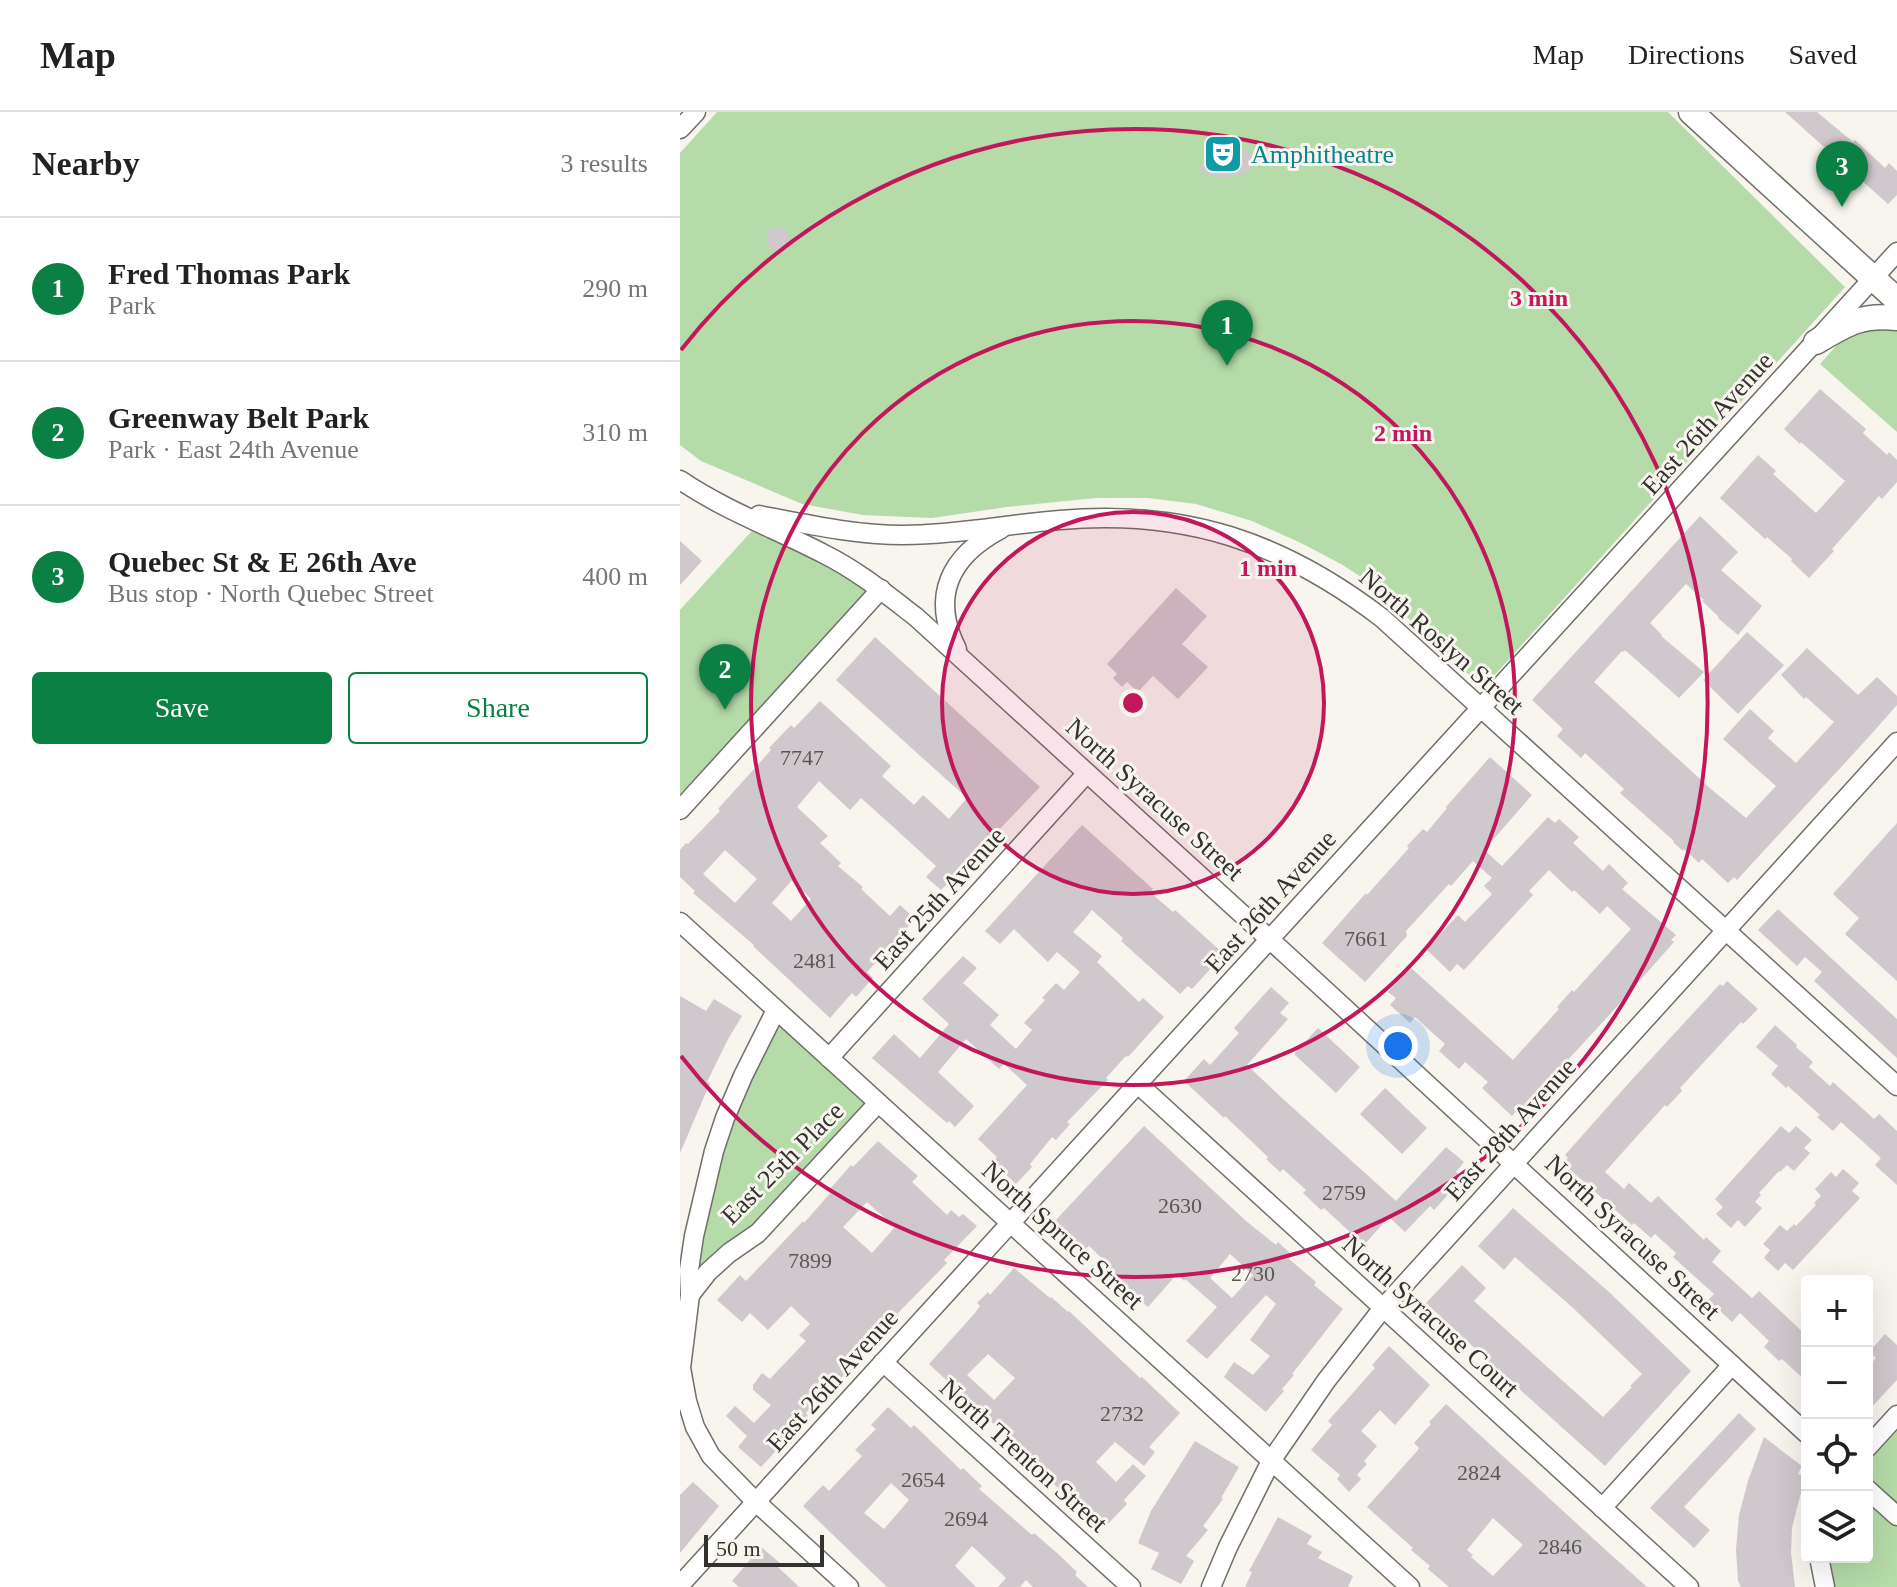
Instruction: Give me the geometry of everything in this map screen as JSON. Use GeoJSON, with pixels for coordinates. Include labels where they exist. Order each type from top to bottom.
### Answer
{"type":"FeatureCollection","features":[{"type":"Feature","properties":{"kind":"main road"},"geometry":{"type":"LineString","coordinates":[[1691,112],[1897,300]]}},
{"type":"Feature","properties":{"kind":"main road"},"geometry":{"type":"LineString","coordinates":[[1816,342],[1851,322],[1883,316],[1897,318]]}},
{"type":"Feature","properties":{"kind":"street"},"geometry":{"type":"LineString","coordinates":[[680,129],[696,112]]}},
{"type":"Feature","properties":{"kind":"street","name":"East 26th Avenue"},"geometry":{"type":"LineString","coordinates":[[680,1585],[1897,252]]}},
{"type":"Feature","properties":{"kind":"street","name":"North Syracuse Street"},"geometry":{"type":"LineString","coordinates":[[680,480],[861,575],[916,617],[1801,1428]]}},
{"type":"Feature","properties":{"kind":"street","name":"North Roslyn Street"},"geometry":{"type":"LineString","coordinates":[[738,512],[876,534],[937,533],[1096,517],[1161,520],[1253,543],[1285,556],[1363,603],[1393,628],[1897,1086]]}},
{"type":"Feature","properties":{"kind":"street"},"geometry":{"type":"LineString","coordinates":[[961,658],[946,620],[948,582],[956,565],[970,550],[1006,526]]}},
{"type":"Feature","properties":{"kind":"street"},"geometry":{"type":"LineString","coordinates":[[680,810],[881,589]]}},
{"type":"Feature","properties":{"kind":"street","name":"East 28th Avenue"},"geometry":{"type":"LineString","coordinates":[[1211,1587],[1271,1461],[1326,1381],[1383,1308],[1897,742]]}},
{"type":"Feature","properties":{"kind":"street","name":"East 25th Avenue"},"geometry":{"type":"LineString","coordinates":[[829,1058],[1087,773]]}},
{"type":"Feature","properties":{"kind":"street","name":"North Spruce Street"},"geometry":{"type":"LineString","coordinates":[[680,922],[1410,1587]]}},
{"type":"Feature","properties":{"kind":"street"},"geometry":{"type":"LineString","coordinates":[[776,1010],[743,1076],[714,1151],[694,1236],[681,1368],[695,1427],[711,1456],[849,1587]]}},
{"type":"Feature","properties":{"kind":"street","name":"North Syracuse Court"},"geometry":{"type":"LineString","coordinates":[[1138,1084],[1689,1587]]}},
{"type":"Feature","properties":{"kind":"street","name":"East 25th Place"},"geometry":{"type":"LineString","coordinates":[[690,1295],[708,1272],[758,1233],[878,1103]]}},
{"type":"Feature","properties":{"kind":"street","name":"North Trenton Street"},"geometry":{"type":"LineString","coordinates":[[883,1362],[1131,1587]]}},
{"type":"Feature","properties":{"kind":"street"},"geometry":{"type":"LineString","coordinates":[[1602,1508],[1732,1365]]}},
{"type":"Feature","properties":{"kind":"street"},"geometry":{"type":"LineString","coordinates":[[1873,1441],[1897,1415]]}},
{"type":"Feature","properties":{"kind":"street"},"geometry":{"type":"LineString","coordinates":[[1869,1491],[1897,1516]]}},
{"type":"Feature","properties":{"kind":"street"},"geometry":{"type":"LineString","coordinates":[[1820,1563],[1825,1587]]}},
{"type":"Feature","properties":{"kind":"green space"},"geometry":{"type":"Polygon","coordinates":[[[717,112],[1668,112],[1845,287],[1483,688],[1369,582],[1341,564],[1252,521],[1196,504],[1148,498],[1096,498],[932,518],[863,515],[802,504],[701,461],[680,445],[680,153],[717,112]]]}},
{"type":"Feature","properties":{"kind":"green space"},"geometry":{"type":"Polygon","coordinates":[[[1880,326],[1897,330],[1897,432],[1820,364],[1845,336],[1880,326]]]}},
{"type":"Feature","properties":{"kind":"green space"},"geometry":{"type":"Polygon","coordinates":[[[760,522],[881,589],[680,810],[680,610],[760,522]]]}},
{"type":"Feature","properties":{"kind":"green space"},"geometry":{"type":"Polygon","coordinates":[[[776,1010],[878,1103],[708,1272],[689,1270],[703,1193],[776,1010]]]}},
{"type":"Feature","properties":{"kind":"green space"},"geometry":{"type":"Polygon","coordinates":[[[1897,1415],[1897,1587],[1825,1587],[1820,1563],[1873,1563],[1873,1441],[1897,1415]]]}},
{"type":"Feature","properties":{"kind":"building"},"geometry":{"type":"Polygon","coordinates":[[[1785,112],[1817,112],[1853,142],[1855,140],[1885,168],[1889,163],[1897,171],[1897,195],[1888,204],[1785,112]]]}},
{"type":"Feature","properties":{"kind":"building"},"geometry":{"type":"Polygon","coordinates":[[[1238,145],[1260,160],[1247,172],[1222,178],[1198,169],[1214,148],[1224,152],[1238,145]]]}},
{"type":"Feature","properties":{"kind":"building"},"geometry":{"type":"Polygon","coordinates":[[[778,227],[787,230],[790,239],[787,248],[778,251],[769,248],[766,239],[769,230],[778,227]]]}},
{"type":"Feature","properties":{"kind":"building"},"geometry":{"type":"Polygon","coordinates":[[[1820,389],[1866,429],[1863,433],[1897,460],[1897,482],[1882,499],[1879,496],[1809,578],[1792,559],[1720,498],[1758,455],[1776,471],[1773,474],[1816,513],[1845,481],[1784,429],[1820,389]]]}},
{"type":"Feature","properties":{"kind":"building"},"geometry":{"type":"Polygon","coordinates":[[[1700,516],[1738,552],[1721,570],[1762,606],[1738,635],[1686,584],[1650,623],[1704,672],[1679,698],[1625,650],[1594,682],[1711,789],[1746,818],[1776,786],[1723,739],[1750,709],[1774,731],[1768,738],[1796,763],[1834,722],[1806,697],[1804,699],[1781,675],[1807,648],[1858,695],[1877,677],[1897,696],[1897,705],[1866,740],[1737,880],[1734,877],[1728,883],[1702,859],[1699,863],[1673,842],[1620,793],[1624,789],[1585,753],[1581,758],[1557,736],[1563,729],[1532,700],[1700,516]]]}},
{"type":"Feature","properties":{"kind":"building"},"geometry":{"type":"Polygon","coordinates":[[[680,541],[702,561],[680,585],[680,541]]]}},
{"type":"Feature","properties":{"kind":"building"},"geometry":{"type":"Polygon","coordinates":[[[1176,588],[1207,616],[1182,644],[1208,667],[1178,699],[1153,676],[1138,692],[1127,682],[1122,687],[1113,678],[1117,674],[1107,664],[1176,588]]]}},
{"type":"Feature","properties":{"kind":"building"},"geometry":{"type":"Polygon","coordinates":[[[1747,632],[1784,665],[1738,714],[1703,680],[1747,632]]]}},
{"type":"Feature","properties":{"kind":"building"},"geometry":{"type":"Polygon","coordinates":[[[875,637],[1040,787],[941,890],[926,877],[936,866],[861,798],[850,810],[819,781],[797,807],[828,836],[820,843],[841,863],[838,866],[890,916],[900,905],[915,919],[867,972],[873,978],[856,997],[852,993],[830,1018],[754,945],[693,893],[695,891],[680,877],[680,850],[720,811],[718,809],[771,750],[769,748],[820,701],[891,766],[882,776],[914,805],[923,795],[949,819],[967,798],[836,680],[875,637]],[[725,850],[703,874],[735,903],[757,879],[725,850]],[[792,880],[772,903],[791,921],[811,899],[792,880]]]}},
{"type":"Feature","properties":{"kind":"building"},"geometry":{"type":"Polygon","coordinates":[[[1490,757],[1532,795],[1484,850],[1502,866],[1548,817],[1555,823],[1559,819],[1579,837],[1573,843],[1603,871],[1609,864],[1628,883],[1622,889],[1676,935],[1671,940],[1674,942],[1612,1012],[1519,1113],[1516,1111],[1512,1116],[1482,1088],[1488,1082],[1465,1062],[1459,1069],[1439,1051],[1445,1044],[1415,1017],[1410,1023],[1390,1005],[1396,998],[1388,992],[1410,967],[1513,1060],[1572,990],[1574,992],[1631,929],[1607,906],[1600,914],[1549,870],[1529,891],[1533,895],[1464,970],[1457,964],[1450,972],[1426,949],[1458,915],[1465,922],[1492,894],[1484,886],[1492,878],[1473,861],[1406,931],[1407,936],[1365,982],[1322,943],[1423,829],[1427,832],[1490,757]]]}},
{"type":"Feature","properties":{"kind":"building"},"geometry":{"type":"Polygon","coordinates":[[[1897,823],[1897,981],[1845,934],[1859,918],[1833,894],[1897,823]]]}},
{"type":"Feature","properties":{"kind":"building"},"geometry":{"type":"Polygon","coordinates":[[[1082,825],[1153,889],[1150,892],[1224,954],[1192,989],[1188,986],[1180,994],[1121,941],[1123,938],[1092,910],[1073,932],[1102,956],[1097,962],[1139,1002],[1143,998],[1164,1017],[1067,1122],[1070,1124],[1056,1140],[1052,1137],[1016,1184],[993,1162],[997,1157],[978,1139],[1027,1085],[1004,1064],[999,1069],[966,1039],[938,1072],[974,1106],[955,1127],[872,1058],[894,1034],[920,1058],[949,1024],[922,999],[963,956],[977,968],[963,983],[999,1015],[990,1025],[1016,1049],[1032,1030],[1024,1023],[1045,1000],[1042,998],[1056,983],[1064,990],[1080,972],[1057,952],[1048,962],[1014,929],[1000,944],[985,931],[1082,825]]]}},
{"type":"Feature","properties":{"kind":"building"},"geometry":{"type":"Polygon","coordinates":[[[1778,909],[1897,1019],[1897,1058],[1814,981],[1822,972],[1805,957],[1797,966],[1758,930],[1778,909]]]}},
{"type":"Feature","properties":{"kind":"building"},"geometry":{"type":"Polygon","coordinates":[[[1727,981],[1758,1009],[1743,1024],[1741,1022],[1680,1088],[1682,1091],[1667,1107],[1665,1105],[1605,1172],[1624,1189],[1629,1183],[1651,1203],[1658,1196],[1704,1240],[1706,1237],[1721,1251],[1712,1262],[1752,1298],[1759,1291],[1801,1330],[1801,1376],[1764,1347],[1769,1341],[1740,1313],[1732,1322],[1708,1300],[1714,1294],[1673,1257],[1676,1253],[1655,1234],[1651,1238],[1634,1223],[1632,1225],[1563,1163],[1568,1158],[1565,1155],[1627,1085],[1720,984],[1723,986],[1727,981]]]}},
{"type":"Feature","properties":{"kind":"building"},"geometry":{"type":"Polygon","coordinates":[[[1271,987],[1289,1003],[1280,1013],[1288,1019],[1247,1065],[1283,1099],[1396,1201],[1446,1147],[1464,1162],[1456,1172],[1463,1178],[1434,1210],[1430,1206],[1405,1232],[1389,1217],[1364,1245],[1324,1208],[1321,1210],[1303,1193],[1306,1190],[1283,1169],[1280,1172],[1225,1116],[1184,1081],[1204,1059],[1210,1065],[1239,1033],[1234,1028],[1271,987]]]}},
{"type":"Feature","properties":{"kind":"building"},"geometry":{"type":"Polygon","coordinates":[[[680,996],[706,1011],[714,999],[742,1016],[707,1082],[710,1083],[680,1153],[680,996]]]}},
{"type":"Feature","properties":{"kind":"building"},"geometry":{"type":"Polygon","coordinates":[[[1775,1025],[1813,1062],[1809,1067],[1830,1086],[1833,1082],[1874,1119],[1879,1114],[1897,1131],[1897,1185],[1875,1165],[1881,1158],[1841,1122],[1833,1131],[1817,1117],[1820,1115],[1771,1074],[1778,1066],[1756,1047],[1775,1025]]]}},
{"type":"Feature","properties":{"kind":"building"},"geometry":{"type":"Polygon","coordinates":[[[1318,1028],[1360,1067],[1336,1093],[1294,1054],[1318,1028]]]}},
{"type":"Feature","properties":{"kind":"building"},"geometry":{"type":"Polygon","coordinates":[[[1385,1088],[1427,1128],[1402,1154],[1360,1114],[1385,1088]]]}},
{"type":"Feature","properties":{"kind":"building"},"geometry":{"type":"Polygon","coordinates":[[[1144,1126],[1246,1221],[1276,1245],[1278,1242],[1292,1255],[1289,1259],[1316,1282],[1314,1285],[1343,1309],[1266,1412],[1224,1377],[1234,1362],[1253,1375],[1270,1356],[1250,1340],[1276,1304],[1266,1295],[1207,1359],[1186,1341],[1217,1307],[1177,1274],[1148,1307],[1107,1272],[1111,1267],[1089,1246],[1084,1250],[1054,1222],[1144,1126]],[[1230,1254],[1210,1278],[1232,1298],[1253,1275],[1230,1254]]]}},
{"type":"Feature","properties":{"kind":"building"},"geometry":{"type":"Polygon","coordinates":[[[1781,1126],[1789,1133],[1796,1126],[1812,1140],[1804,1148],[1810,1153],[1794,1171],[1787,1165],[1779,1171],[1759,1193],[1761,1195],[1755,1202],[1762,1208],[1745,1227],[1738,1220],[1731,1228],[1716,1214],[1723,1207],[1715,1199],[1781,1126]]]}},
{"type":"Feature","properties":{"kind":"building"},"geometry":{"type":"Polygon","coordinates":[[[878,1141],[918,1176],[912,1182],[947,1215],[951,1210],[959,1217],[963,1214],[977,1226],[944,1260],[947,1263],[897,1314],[899,1316],[806,1413],[808,1416],[761,1467],[738,1447],[747,1436],[726,1416],[735,1406],[754,1423],[771,1405],[753,1390],[753,1385],[762,1373],[770,1379],[806,1341],[799,1335],[810,1324],[791,1306],[768,1330],[750,1313],[742,1322],[717,1300],[740,1275],[746,1281],[804,1223],[851,1165],[853,1167],[878,1141]],[[867,1202],[843,1227],[872,1253],[895,1227],[867,1202]]]}},
{"type":"Feature","properties":{"kind":"building"},"geometry":{"type":"Polygon","coordinates":[[[1843,1169],[1859,1183],[1852,1191],[1860,1198],[1793,1270],[1785,1263],[1778,1271],[1764,1258],[1770,1250],[1763,1244],[1780,1225],[1787,1231],[1794,1224],[1796,1226],[1821,1196],[1815,1189],[1831,1172],[1836,1177],[1843,1169]]]}},
{"type":"Feature","properties":{"kind":"building"},"geometry":{"type":"Polygon","coordinates":[[[1513,1208],[1609,1292],[1691,1371],[1605,1466],[1426,1303],[1462,1265],[1486,1288],[1474,1301],[1603,1417],[1632,1387],[1642,1374],[1573,1308],[1515,1257],[1504,1270],[1478,1246],[1513,1208]]]}},
{"type":"Feature","properties":{"kind":"building"},"geometry":{"type":"Polygon","coordinates":[[[1014,1268],[1069,1311],[1180,1413],[1149,1447],[1155,1452],[1144,1466],[1115,1442],[1096,1462],[1116,1482],[1133,1464],[1146,1476],[1124,1500],[1127,1504],[1105,1527],[1045,1476],[1029,1460],[1032,1456],[929,1364],[975,1313],[980,1306],[977,1303],[988,1292],[990,1295],[1014,1268]],[[988,1354],[967,1375],[994,1400],[1015,1378],[988,1354]]]}},
{"type":"Feature","properties":{"kind":"building"},"geometry":{"type":"Polygon","coordinates":[[[1885,1334],[1897,1345],[1897,1380],[1873,1406],[1873,1361],[1876,1358],[1873,1348],[1885,1334]]]}},
{"type":"Feature","properties":{"kind":"building"},"geometry":{"type":"Polygon","coordinates":[[[1389,1346],[1430,1385],[1395,1425],[1380,1410],[1361,1431],[1377,1446],[1357,1475],[1361,1479],[1349,1492],[1337,1479],[1340,1475],[1311,1450],[1332,1425],[1328,1421],[1375,1368],[1372,1365],[1389,1346]]]}},
{"type":"Feature","properties":{"kind":"building"},"geometry":{"type":"Polygon","coordinates":[[[1446,1404],[1647,1587],[1449,1587],[1428,1569],[1430,1566],[1411,1550],[1413,1548],[1367,1507],[1418,1450],[1414,1443],[1431,1424],[1429,1422],[1446,1404]],[[1493,1518],[1467,1550],[1493,1576],[1523,1545],[1493,1518]]]}},
{"type":"Feature","properties":{"kind":"building"},"geometry":{"type":"Polygon","coordinates":[[[888,1407],[911,1428],[914,1425],[982,1486],[979,1489],[1057,1553],[1088,1587],[1033,1587],[1026,1580],[1020,1587],[998,1587],[1006,1578],[972,1546],[955,1566],[976,1587],[887,1587],[803,1506],[823,1485],[829,1491],[862,1456],[855,1450],[876,1429],[871,1425],[888,1407]],[[891,1483],[864,1513],[884,1529],[909,1500],[891,1483]]]}},
{"type":"Feature","properties":{"kind":"building"},"geometry":{"type":"Polygon","coordinates":[[[1739,1413],[1756,1429],[1684,1507],[1710,1530],[1694,1548],[1650,1508],[1739,1413]]]}},
{"type":"Feature","properties":{"kind":"building"},"geometry":{"type":"Polygon","coordinates":[[[1764,1437],[1801,1465],[1798,1474],[1801,1475],[1801,1493],[1792,1528],[1795,1587],[1741,1587],[1738,1581],[1736,1550],[1739,1515],[1764,1437]]]}},
{"type":"Feature","properties":{"kind":"building"},"geometry":{"type":"Polygon","coordinates":[[[1195,1441],[1239,1467],[1223,1499],[1203,1526],[1208,1530],[1186,1556],[1194,1561],[1181,1584],[1151,1569],[1159,1553],[1138,1543],[1151,1511],[1195,1441]]]}},
{"type":"Feature","properties":{"kind":"building"},"geometry":{"type":"Polygon","coordinates":[[[693,1482],[719,1506],[680,1553],[680,1495],[693,1482]]]}},
{"type":"Feature","properties":{"kind":"building"},"geometry":{"type":"Polygon","coordinates":[[[1278,1517],[1312,1536],[1307,1544],[1322,1552],[1318,1558],[1353,1576],[1348,1587],[1245,1587],[1252,1572],[1249,1571],[1278,1517]]]}},
{"type":"Feature","properties":{"kind":"building"},"geometry":{"type":"Polygon","coordinates":[[[761,1547],[781,1564],[778,1567],[799,1587],[739,1587],[732,1581],[761,1547]]]}},
{"type":"Feature","properties":{"kind":"place","name":"Amphitheatre"},"geometry":{"type":"Point","coordinates":[1223,154]}},
{"type":"Feature","properties":{"kind":"place","name":"Quebec St & E 26th Ave"},"geometry":{"type":"Point","coordinates":[1842,207]}},
{"type":"Feature","properties":{"kind":"place","name":"Fred Thomas Park"},"geometry":{"type":"Point","coordinates":[1227,366]}},
{"type":"Feature","properties":{"kind":"place","name":"Greenway Belt Park"},"geometry":{"type":"Point","coordinates":[725,710]}}]}
